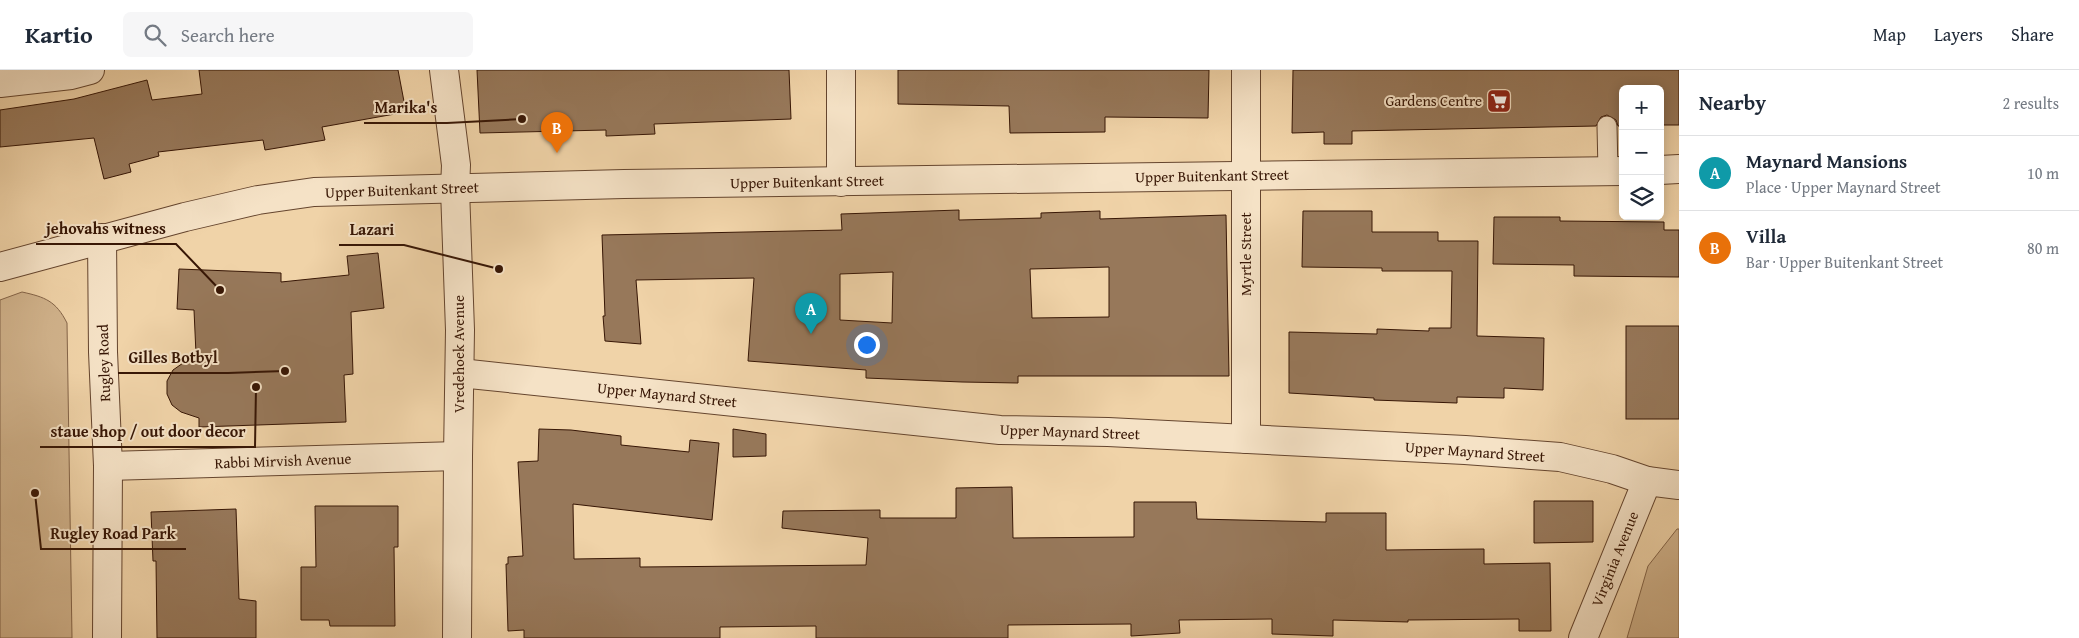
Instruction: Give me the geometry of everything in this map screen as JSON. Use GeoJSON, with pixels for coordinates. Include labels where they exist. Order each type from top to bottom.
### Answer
{"type":"FeatureCollection","features":[{"type":"Feature","properties":{"kind":"street"},"geometry":{"type":"LineString","coordinates":[[0,83],[71,75],[90,70]]}},
{"type":"Feature","properties":{"kind":"street","name":"Vredehoek Avenue"},"geometry":{"type":"LineString","coordinates":[[444,70],[456,165],[460,373],[458,638]]}},
{"type":"Feature","properties":{"kind":"street"},"geometry":{"type":"LineString","coordinates":[[841,70],[841,182]]}},
{"type":"Feature","properties":{"kind":"street","name":"Myrtle Street"},"geometry":{"type":"LineString","coordinates":[[1246,70],[1246,439]]}},
{"type":"Feature","properties":{"kind":"street"},"geometry":{"type":"LineString","coordinates":[[1664,170],[1679,169]]}},
{"type":"Feature","properties":{"kind":"street","name":"Upper Buitenkant Street"},"geometry":{"type":"LineString","coordinates":[[0,267],[102,238],[258,200],[314,192],[624,184],[1615,171]]}},
{"type":"Feature","properties":{"kind":"street","name":"Rugley Road"},"geometry":{"type":"LineString","coordinates":[[102,238],[103,352],[108,466],[107,638]]}},
{"type":"Feature","properties":{"kind":"street","name":"Upper Maynard Street"},"geometry":{"type":"LineString","coordinates":[[460,373],[1000,430],[1108,432],[1465,450],[1560,457],[1612,469],[1647,481],[1679,486]]}},
{"type":"Feature","properties":{"kind":"street","name":"Rabbi Mirvish Avenue"},"geometry":{"type":"LineString","coordinates":[[108,466],[458,456]]}},
{"type":"Feature","properties":{"kind":"street","name":"Virginia Avenue"},"geometry":{"type":"LineString","coordinates":[[1583,638],[1647,481]]}},
{"type":"Feature","properties":{"kind":"lane"},"geometry":{"type":"LineString","coordinates":[[1607,126],[1615,171]]}},
{"type":"Feature","properties":{"kind":"shaded area"},"geometry":{"type":"Polygon","coordinates":[[[22,292],[49,301],[59,310],[67,323],[72,638],[0,638],[0,300],[22,292]]]}},
{"type":"Feature","properties":{"kind":"shaded area"},"geometry":{"type":"Polygon","coordinates":[[[1677,529],[1679,529],[1679,638],[1627,638],[1648,566],[1677,529]]]}},
{"type":"Feature","properties":{"kind":"building"},"geometry":{"type":"Polygon","coordinates":[[[199,70],[398,70],[406,112],[322,127],[325,140],[265,150],[263,140],[158,152],[159,156],[129,164],[131,172],[104,179],[94,138],[0,147],[0,110],[74,99],[147,80],[152,100],[202,94],[199,70]]]}},
{"type":"Feature","properties":{"kind":"building"},"geometry":{"type":"Polygon","coordinates":[[[477,70],[789,70],[791,119],[654,124],[655,134],[606,136],[606,130],[480,133],[477,70]]]}},
{"type":"Feature","properties":{"kind":"building"},"geometry":{"type":"Polygon","coordinates":[[[898,70],[1209,70],[1208,118],[1105,117],[1105,132],[1010,133],[1009,106],[898,104],[898,70]]]}},
{"type":"Feature","properties":{"kind":"building","name":"Gardens Centre"},"geometry":{"type":"Polygon","coordinates":[[[1293,70],[1679,70],[1679,125],[1664,125],[1664,85],[1619,85],[1619,126],[1616,120],[1607,115],[1601,117],[1596,126],[1352,131],[1352,144],[1324,144],[1324,132],[1292,133],[1293,70]]]}},
{"type":"Feature","properties":{"kind":"building"},"geometry":{"type":"Polygon","coordinates":[[[959,210],[959,220],[1041,218],[1041,213],[1100,211],[1100,219],[1226,215],[1229,376],[1018,376],[1018,383],[962,382],[866,378],[866,370],[748,361],[754,278],[636,280],[641,344],[605,341],[602,235],[842,230],[841,214],[959,210]],[[1109,267],[1030,269],[1032,318],[1109,317],[1109,267]],[[893,272],[840,274],[840,320],[892,323],[893,272]]]}},
{"type":"Feature","properties":{"kind":"building"},"geometry":{"type":"Polygon","coordinates":[[[1303,211],[1372,211],[1372,232],[1438,232],[1438,241],[1478,241],[1477,336],[1544,338],[1543,390],[1504,388],[1504,398],[1457,397],[1457,403],[1374,400],[1374,398],[1289,393],[1289,332],[1377,334],[1377,329],[1429,331],[1429,328],[1451,328],[1452,271],[1382,271],[1382,268],[1302,267],[1303,211]]]}},
{"type":"Feature","properties":{"kind":"building"},"geometry":{"type":"Polygon","coordinates":[[[1494,217],[1560,217],[1560,221],[1664,222],[1664,230],[1679,230],[1679,277],[1574,276],[1574,265],[1493,264],[1494,217]]]}},
{"type":"Feature","properties":{"kind":"building"},"geometry":{"type":"Polygon","coordinates":[[[378,253],[384,308],[351,312],[353,374],[344,375],[346,422],[199,427],[199,418],[181,412],[172,405],[167,394],[167,381],[173,370],[196,354],[194,310],[177,309],[179,269],[281,273],[281,282],[349,275],[347,256],[378,253]]]}},
{"type":"Feature","properties":{"kind":"building"},"geometry":{"type":"Polygon","coordinates":[[[1626,326],[1679,326],[1679,419],[1626,419],[1626,326]]]}},
{"type":"Feature","properties":{"kind":"building"},"geometry":{"type":"Polygon","coordinates":[[[539,429],[571,430],[621,436],[621,445],[689,452],[690,440],[719,443],[712,520],[573,504],[574,559],[640,558],[640,567],[866,565],[868,538],[782,528],[783,511],[880,510],[880,518],[956,518],[956,488],[1012,487],[1013,538],[1134,537],[1134,502],[1196,502],[1197,519],[1326,522],[1326,513],[1386,513],[1386,550],[1484,549],[1484,564],[1550,563],[1551,631],[1519,631],[1519,619],[1408,620],[1408,622],[1333,620],[1333,636],[1272,634],[1272,619],[1179,620],[1180,633],[1131,636],[1131,624],[1008,625],[1008,638],[816,638],[816,626],[720,627],[720,638],[524,638],[524,630],[508,631],[506,564],[508,564],[508,557],[523,556],[518,462],[538,461],[539,429]]]}},
{"type":"Feature","properties":{"kind":"building"},"geometry":{"type":"Polygon","coordinates":[[[733,429],[766,434],[766,456],[733,457],[733,429]]]}},
{"type":"Feature","properties":{"kind":"building"},"geometry":{"type":"Polygon","coordinates":[[[1534,501],[1593,501],[1593,542],[1534,543],[1534,501]]]}},
{"type":"Feature","properties":{"kind":"building"},"geometry":{"type":"Polygon","coordinates":[[[315,506],[398,506],[398,547],[394,547],[395,626],[330,626],[329,620],[301,620],[301,567],[316,567],[315,506]]]}},
{"type":"Feature","properties":{"kind":"building"},"geometry":{"type":"Polygon","coordinates":[[[236,509],[239,599],[256,601],[256,638],[157,638],[156,561],[153,561],[151,512],[236,509]]]}},
{"type":"Feature","properties":{"kind":"place","name":"Gardens Centre"},"geometry":{"type":"Point","coordinates":[1499,101]}},
{"type":"Feature","properties":{"kind":"place","name":"Marika's"},"geometry":{"type":"Point","coordinates":[522,119]}},
{"type":"Feature","properties":{"kind":"place","name":"Villa"},"geometry":{"type":"Point","coordinates":[557,153]}},
{"type":"Feature","properties":{"kind":"place","name":"Lazari"},"geometry":{"type":"Point","coordinates":[499,269]}},
{"type":"Feature","properties":{"kind":"place","name":"jehovahs witness"},"geometry":{"type":"Point","coordinates":[220,290]}},
{"type":"Feature","properties":{"kind":"place","name":"Maynard Mansions"},"geometry":{"type":"Point","coordinates":[811,334]}},
{"type":"Feature","properties":{"kind":"place","name":"Gilles Botbyl"},"geometry":{"type":"Point","coordinates":[285,371]}},
{"type":"Feature","properties":{"kind":"place","name":"staue shop / out door decor"},"geometry":{"type":"Point","coordinates":[256,387]}},
{"type":"Feature","properties":{"kind":"place","name":"Rugley Road Park"},"geometry":{"type":"Point","coordinates":[35,493]}}]}
